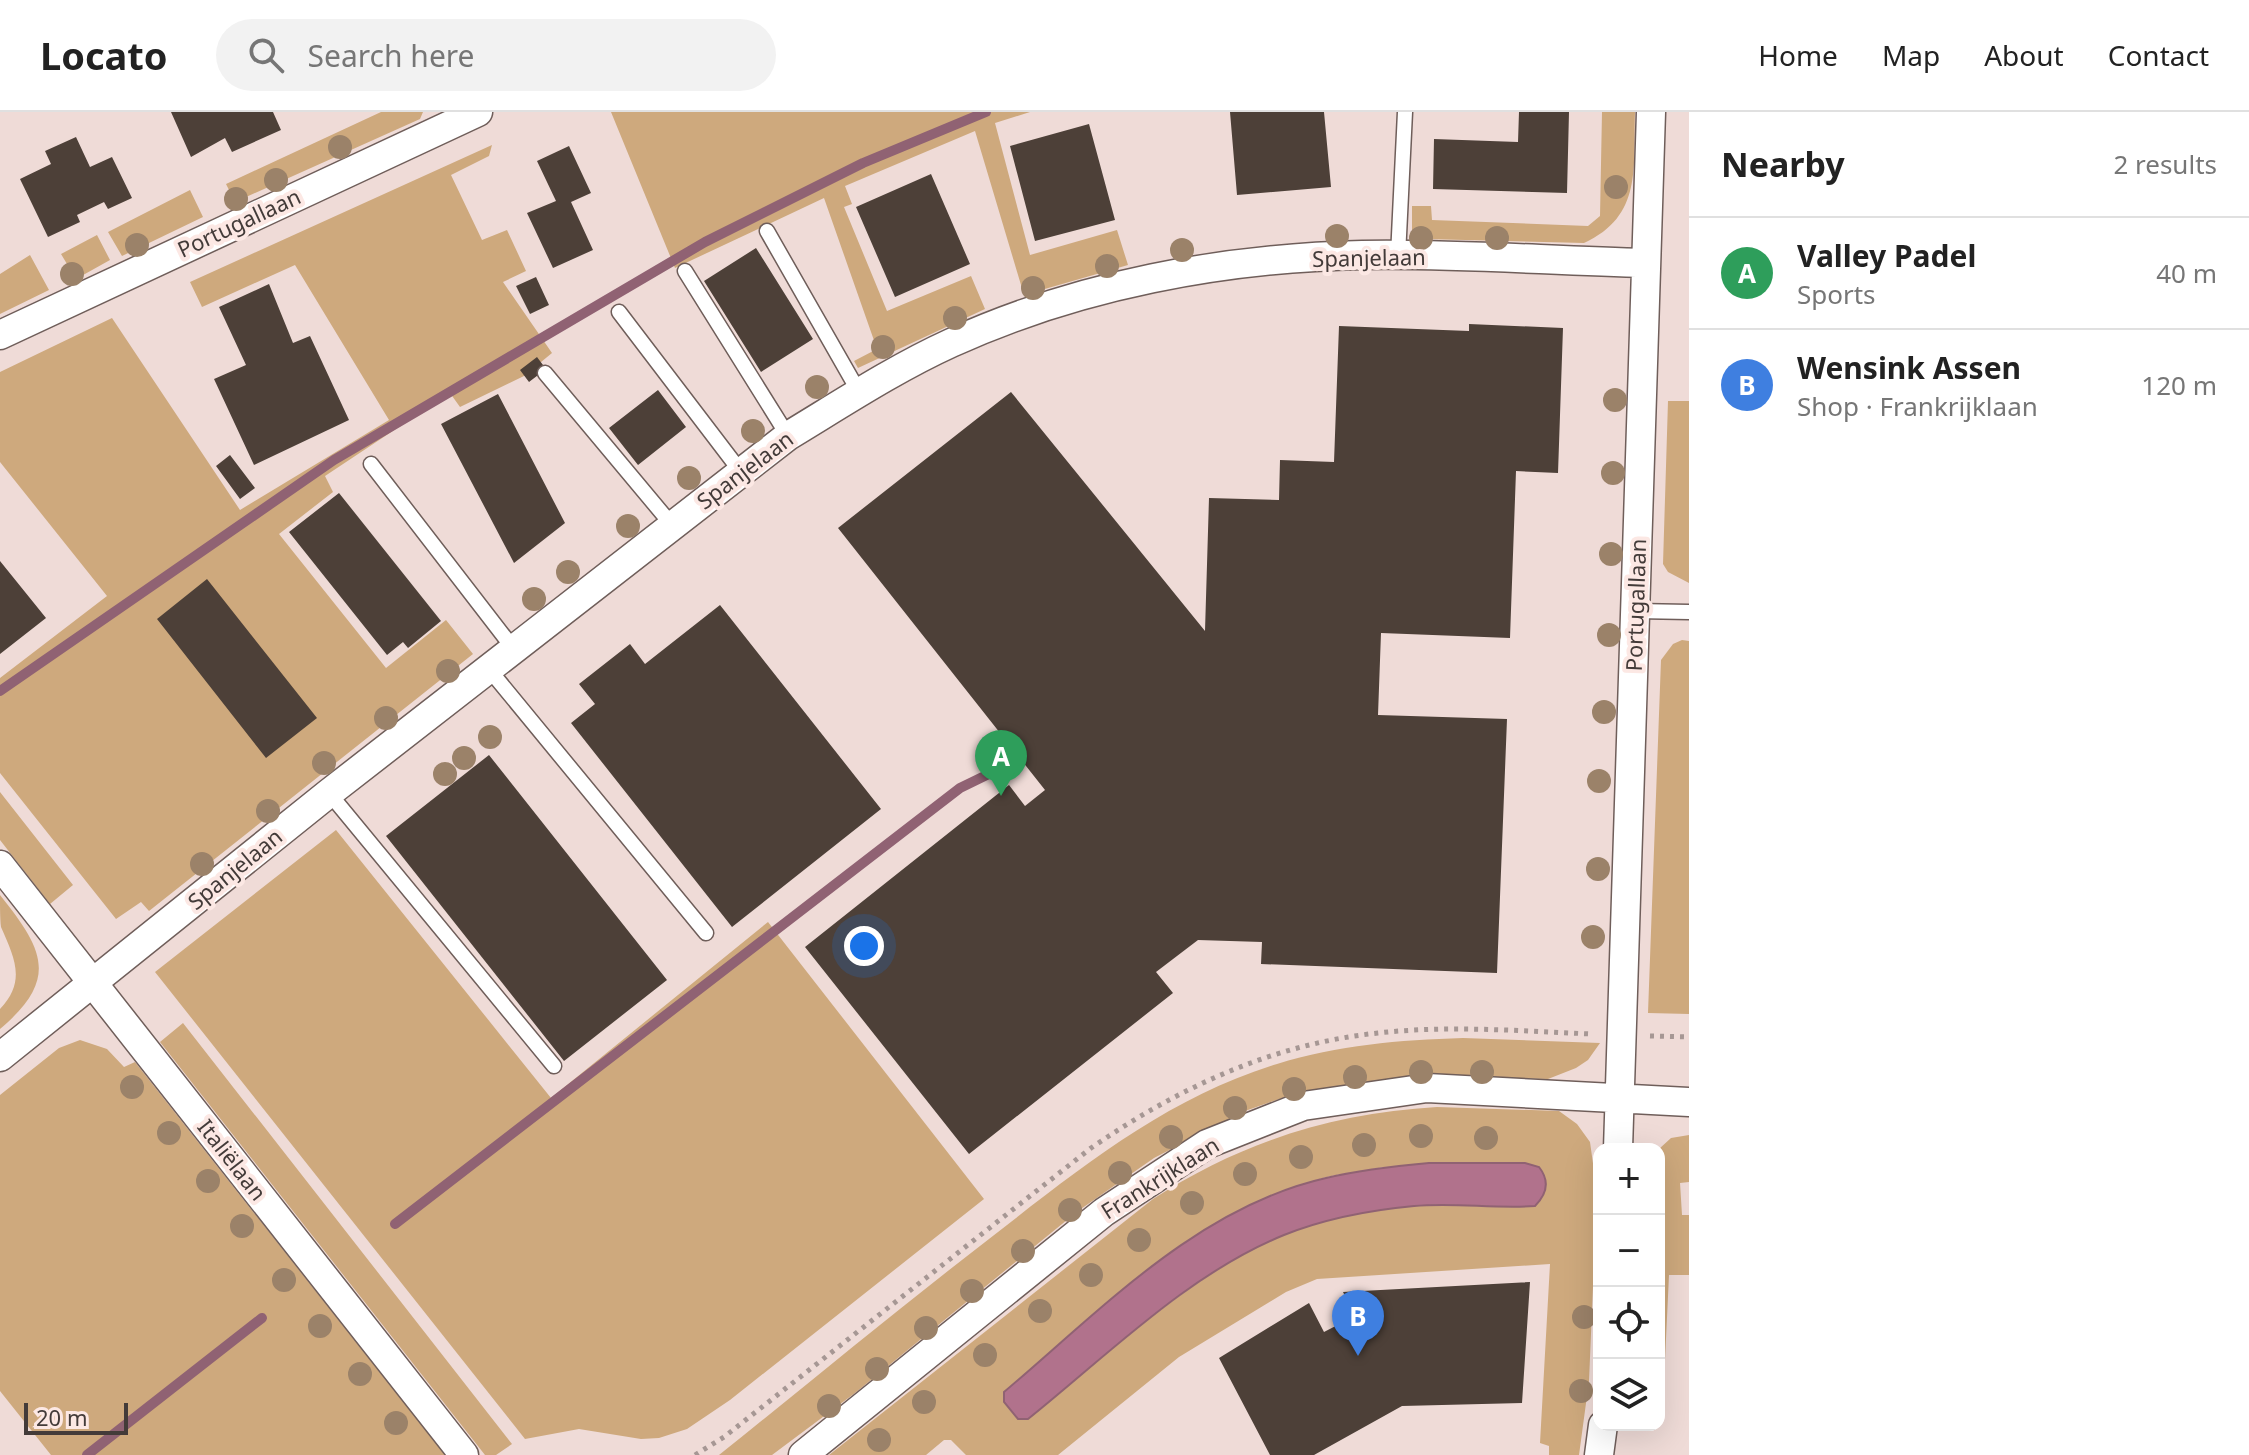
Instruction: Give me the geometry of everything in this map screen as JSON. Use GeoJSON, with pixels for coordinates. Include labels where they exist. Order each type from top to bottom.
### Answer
{"type":"FeatureCollection","features":[{"type":"Feature","properties":{"kind":"street","name":"Portugallaan"},"geometry":{"type":"LineString","coordinates":[[0,335],[478,112]]}},
{"type":"Feature","properties":{"kind":"street","name":"Portugallaan"},"geometry":{"type":"LineString","coordinates":[[1618,1143],[1651,112]]}},
{"type":"Feature","properties":{"kind":"street","name":"Spanjelaan"},"geometry":{"type":"LineString","coordinates":[[0,1057],[329,793],[788,436],[859,392],[951,343],[1109,289],[1237,264],[1363,255],[1646,263]]}},
{"type":"Feature","properties":{"kind":"street","name":"Italiëlaan"},"geometry":{"type":"LineString","coordinates":[[0,865],[464,1455]]}},
{"type":"Feature","properties":{"kind":"street","name":"Frankrijklaan"},"geometry":{"type":"LineString","coordinates":[[803,1455],[1104,1212],[1207,1144],[1303,1106],[1427,1088],[1689,1102]]}},
{"type":"Feature","properties":{"kind":"street"},"geometry":{"type":"LineString","coordinates":[[1599,1455],[1602,1431]]}},
{"type":"Feature","properties":{"kind":"lane"},"geometry":{"type":"LineString","coordinates":[[1398,256],[1405,112]]}},
{"type":"Feature","properties":{"kind":"lane"},"geometry":{"type":"LineString","coordinates":[[767,231],[859,392]]}},
{"type":"Feature","properties":{"kind":"lane"},"geometry":{"type":"LineString","coordinates":[[685,271],[788,436]]}},
{"type":"Feature","properties":{"kind":"lane"},"geometry":{"type":"LineString","coordinates":[[619,312],[741,472]]}},
{"type":"Feature","properties":{"kind":"lane"},"geometry":{"type":"LineString","coordinates":[[545,373],[672,525]]}},
{"type":"Feature","properties":{"kind":"lane"},"geometry":{"type":"LineString","coordinates":[[371,464],[513,648]]}},
{"type":"Feature","properties":{"kind":"lane"},"geometry":{"type":"LineString","coordinates":[[1636,611],[1689,612]]}},
{"type":"Feature","properties":{"kind":"lane"},"geometry":{"type":"LineString","coordinates":[[488,668],[706,933]]}},
{"type":"Feature","properties":{"kind":"lane"},"geometry":{"type":"LineString","coordinates":[[329,793],[554,1066]]}},
{"type":"Feature","properties":{"kind":"shaded area"},"geometry":{"type":"Polygon","coordinates":[[[381,112],[423,112],[420,119],[235,202],[226,184],[381,112]]]}},
{"type":"Feature","properties":{"kind":"shaded area"},"geometry":{"type":"Polygon","coordinates":[[[611,112],[1030,112],[995,123],[1030,255],[1117,230],[1128,265],[1024,295],[975,131],[845,186],[852,204],[844,207],[887,311],[971,276],[985,309],[858,368],[854,361],[877,349],[824,198],[675,268],[611,112]]]}},
{"type":"Feature","properties":{"kind":"shaded area"},"geometry":{"type":"Polygon","coordinates":[[[1602,112],[1635,112],[1631,188],[1617,219],[1603,232],[1584,243],[1425,239],[1412,233],[1412,206],[1431,206],[1432,220],[1588,226],[1600,216],[1602,112]]]}},
{"type":"Feature","properties":{"kind":"shaded area"},"geometry":{"type":"Polygon","coordinates":[[[492,145],[489,156],[451,175],[482,240],[507,230],[526,271],[503,282],[552,353],[524,376],[460,407],[450,393],[325,476],[333,492],[279,534],[386,668],[446,620],[473,654],[149,911],[141,902],[116,919],[0,773],[0,678],[107,596],[0,462],[0,372],[112,318],[240,510],[389,420],[295,265],[202,307],[190,282],[492,145]]]}},
{"type":"Feature","properties":{"kind":"shaded area"},"geometry":{"type":"Polygon","coordinates":[[[190,190],[203,217],[122,256],[108,232],[190,190]]]}},
{"type":"Feature","properties":{"kind":"shaded area"},"geometry":{"type":"Polygon","coordinates":[[[97,235],[110,260],[76,279],[61,254],[97,235]]]}},
{"type":"Feature","properties":{"kind":"shaded area"},"geometry":{"type":"Polygon","coordinates":[[[30,255],[49,290],[0,314],[0,274],[30,255]]]}},
{"type":"Feature","properties":{"kind":"shaded area"},"geometry":{"type":"Polygon","coordinates":[[[1668,401],[1689,401],[1689,583],[1668,572],[1663,564],[1668,401]]]}},
{"type":"Feature","properties":{"kind":"shaded area"},"geometry":{"type":"Polygon","coordinates":[[[1689,641],[1689,1014],[1648,1013],[1661,660],[1673,644],[1689,641]]]}},
{"type":"Feature","properties":{"kind":"shaded area"},"geometry":{"type":"Polygon","coordinates":[[[0,792],[73,885],[50,904],[0,840],[0,792]]]}},
{"type":"Feature","properties":{"kind":"shaded area"},"geometry":{"type":"Polygon","coordinates":[[[336,830],[551,1098],[768,922],[984,1199],[730,1400],[687,1429],[659,1438],[641,1439],[579,1429],[525,1439],[155,972],[336,830]]]}},
{"type":"Feature","properties":{"kind":"shaded area"},"geometry":{"type":"Polygon","coordinates":[[[0,895],[27,932],[39,964],[38,979],[31,995],[0,1029],[0,1009],[13,989],[16,969],[1,927],[0,895]]]}},
{"type":"Feature","properties":{"kind":"shaded area"},"geometry":{"type":"Polygon","coordinates":[[[183,1023],[512,1444],[496,1455],[485,1455],[160,1042],[183,1023]]]}},
{"type":"Feature","properties":{"kind":"shaded area"},"geometry":{"type":"Polygon","coordinates":[[[1463,1038],[1600,1043],[1588,1060],[1548,1079],[1430,1076],[1364,1082],[1288,1096],[1245,1111],[1154,1158],[1078,1211],[855,1393],[772,1455],[719,1455],[1056,1187],[1161,1116],[1236,1078],[1323,1052],[1416,1040],[1463,1038]]]}},
{"type":"Feature","properties":{"kind":"shaded area"},"geometry":{"type":"Polygon","coordinates":[[[80,1040],[107,1049],[124,1067],[135,1062],[445,1455],[51,1455],[0,1391],[0,1095],[59,1048],[80,1040]]]}},
{"type":"Feature","properties":{"kind":"shaded area"},"geometry":{"type":"Polygon","coordinates":[[[1437,1107],[1559,1111],[1577,1124],[1590,1142],[1593,1164],[1593,1287],[1589,1381],[1579,1455],[1549,1455],[1549,1446],[1540,1443],[1550,1264],[1317,1279],[1286,1292],[1179,1357],[1058,1455],[966,1455],[951,1440],[944,1440],[926,1455],[829,1455],[1153,1199],[1220,1161],[1254,1146],[1361,1116],[1437,1107]],[[1384,1167],[1323,1178],[1276,1194],[1190,1241],[1150,1269],[1075,1333],[1005,1402],[1018,1418],[1028,1419],[1183,1294],[1249,1251],[1299,1229],[1348,1216],[1414,1206],[1535,1206],[1384,1167]]]}},
{"type":"Feature","properties":{"kind":"shaded area"},"geometry":{"type":"Polygon","coordinates":[[[1689,1135],[1689,1182],[1680,1183],[1682,1215],[1689,1215],[1689,1275],[1669,1275],[1665,1360],[1665,1144],[1671,1138],[1689,1135]]]}},
{"type":"Feature","properties":{"kind":"shaded area"},"geometry":{"type":"Polygon","coordinates":[[[1429,1163],[1525,1163],[1539,1167],[1546,1187],[1535,1206],[1429,1205],[1398,1208],[1299,1229],[1249,1251],[1182,1293],[1028,1419],[1018,1419],[1004,1402],[1004,1392],[1115,1296],[1193,1237],[1235,1212],[1279,1192],[1326,1178],[1429,1163]]]}},
{"type":"Feature","properties":{"kind":"building"},"geometry":{"type":"Polygon","coordinates":[[[171,112],[273,112],[281,130],[232,152],[225,138],[191,157],[171,112]]]}},
{"type":"Feature","properties":{"kind":"building"},"geometry":{"type":"Polygon","coordinates":[[[1230,112],[1324,112],[1331,187],[1237,195],[1230,112]]]}},
{"type":"Feature","properties":{"kind":"building"},"geometry":{"type":"Polygon","coordinates":[[[1519,112],[1569,112],[1567,193],[1433,189],[1434,139],[1518,142],[1519,112]]]}},
{"type":"Feature","properties":{"kind":"building"},"geometry":{"type":"Polygon","coordinates":[[[1089,124],[1115,220],[1035,241],[1010,146],[1089,124]]]}},
{"type":"Feature","properties":{"kind":"building"},"geometry":{"type":"Polygon","coordinates":[[[76,137],[90,167],[112,157],[132,198],[108,209],[104,202],[77,215],[80,222],[48,237],[20,179],[51,164],[45,151],[76,137]]]}},
{"type":"Feature","properties":{"kind":"building"},"geometry":{"type":"Polygon","coordinates":[[[569,146],[591,193],[571,202],[593,250],[553,268],[527,213],[556,201],[537,161],[569,146]]]}},
{"type":"Feature","properties":{"kind":"building"},"geometry":{"type":"Polygon","coordinates":[[[931,174],[970,264],[895,297],[856,207],[931,174]]]}},
{"type":"Feature","properties":{"kind":"building"},"geometry":{"type":"Polygon","coordinates":[[[756,248],[813,339],[761,372],[704,281],[756,248]]]}},
{"type":"Feature","properties":{"kind":"building"},"geometry":{"type":"Polygon","coordinates":[[[536,277],[549,305],[530,314],[516,286],[536,277]]]}},
{"type":"Feature","properties":{"kind":"building"},"geometry":{"type":"Polygon","coordinates":[[[269,284],[293,343],[310,336],[349,420],[254,465],[214,379],[246,365],[219,307],[269,284]]]}},
{"type":"Feature","properties":{"kind":"building"},"geometry":{"type":"Polygon","coordinates":[[[1469,324],[1563,328],[1558,473],[1516,471],[1510,638],[1381,633],[1378,715],[1507,719],[1497,973],[1261,964],[1262,942],[1198,940],[1156,972],[1173,993],[969,1154],[805,947],[1009,785],[1025,806],[1045,790],[838,528],[1011,392],[1205,631],[1209,498],[1279,500],[1280,460],[1334,462],[1339,326],[1469,331],[1469,324]]]}},
{"type":"Feature","properties":{"kind":"building"},"geometry":{"type":"Polygon","coordinates":[[[537,357],[546,369],[529,382],[520,370],[537,357]]]}},
{"type":"Feature","properties":{"kind":"building"},"geometry":{"type":"Polygon","coordinates":[[[658,390],[686,427],[638,465],[609,428],[658,390]]]}},
{"type":"Feature","properties":{"kind":"building"},"geometry":{"type":"Polygon","coordinates":[[[498,394],[565,523],[514,563],[441,424],[498,394]]]}},
{"type":"Feature","properties":{"kind":"building"},"geometry":{"type":"Polygon","coordinates":[[[230,455],[255,488],[240,499],[216,466],[230,455]]]}},
{"type":"Feature","properties":{"kind":"building"},"geometry":{"type":"Polygon","coordinates":[[[339,493],[441,621],[408,648],[403,642],[387,655],[289,532],[339,493]]]}},
{"type":"Feature","properties":{"kind":"building"},"geometry":{"type":"Polygon","coordinates":[[[0,561],[46,618],[0,654],[0,561]]]}},
{"type":"Feature","properties":{"kind":"building"},"geometry":{"type":"Polygon","coordinates":[[[207,579],[317,718],[266,758],[157,619],[207,579]]]}},
{"type":"Feature","properties":{"kind":"building"},"geometry":{"type":"Polygon","coordinates":[[[720,605],[881,809],[732,927],[571,723],[595,704],[579,684],[630,644],[645,664],[720,605]]]}},
{"type":"Feature","properties":{"kind":"building"},"geometry":{"type":"Polygon","coordinates":[[[489,755],[667,980],[564,1061],[386,836],[489,755]]]}},
{"type":"Feature","properties":{"kind":"building"},"geometry":{"type":"Polygon","coordinates":[[[1530,1282],[1522,1403],[1402,1406],[1314,1455],[1270,1455],[1219,1358],[1309,1303],[1324,1332],[1355,1316],[1343,1292],[1530,1282]]]}},
{"type":"Feature","properties":{"kind":"waterway"},"geometry":{"type":"LineString","coordinates":[[0,691],[334,460],[705,242],[863,163],[986,112]]}},
{"type":"Feature","properties":{"kind":"waterway"},"geometry":{"type":"LineString","coordinates":[[395,1224],[960,788],[1032,753]]}},
{"type":"Feature","properties":{"kind":"waterway"},"geometry":{"type":"LineString","coordinates":[[87,1455],[262,1318]]}},
{"type":"Feature","properties":{"kind":"place","name":"Valley Padel"},"geometry":{"type":"Point","coordinates":[1001,796]}},
{"type":"Feature","properties":{"kind":"place","name":"Wensink Assen"},"geometry":{"type":"Point","coordinates":[1358,1356]}}]}
